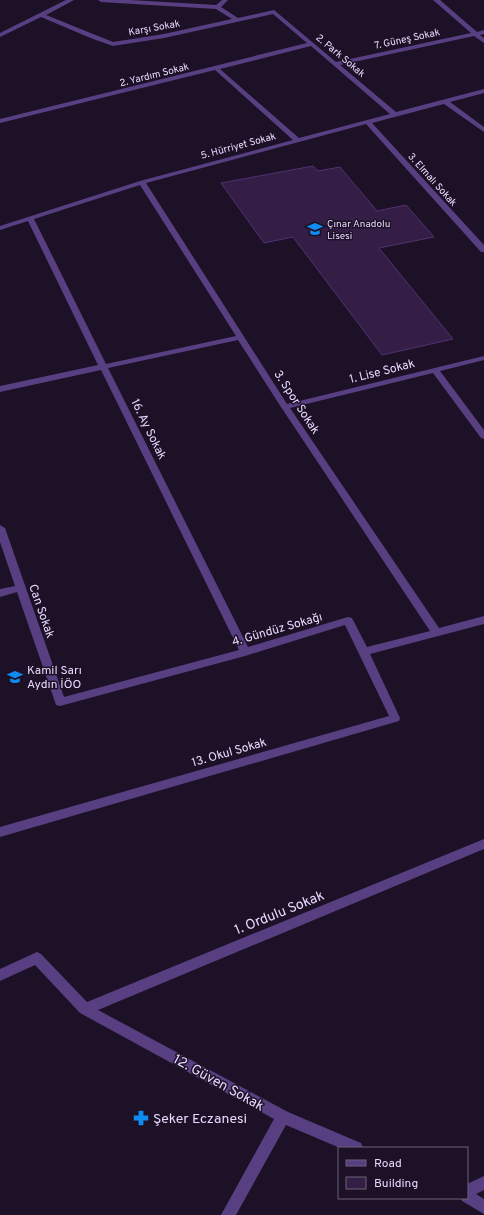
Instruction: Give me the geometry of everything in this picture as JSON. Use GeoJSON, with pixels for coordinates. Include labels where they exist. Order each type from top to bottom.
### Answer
{"type":"FeatureCollection","features":[{"type":"Feature","properties":{"kind":"street"},"geometry":{"type":"LineString","coordinates":[[0,35],[72,0]]}},
{"type":"Feature","properties":{"kind":"street"},"geometry":{"type":"LineString","coordinates":[[101,0],[217,7],[236,19]]}},
{"type":"Feature","properties":{"kind":"street"},"geometry":{"type":"LineString","coordinates":[[217,7],[225,0]]}},
{"type":"Feature","properties":{"kind":"street"},"geometry":{"type":"LineString","coordinates":[[436,0],[484,41]]}},
{"type":"Feature","properties":{"kind":"street","name":"Karşı Sokak"},"geometry":{"type":"LineString","coordinates":[[42,15],[95,38],[113,44],[164,36],[236,19],[274,12]]}},
{"type":"Feature","properties":{"kind":"street","name":"2. Park Sokak"},"geometry":{"type":"LineString","coordinates":[[274,12],[394,114]]}},
{"type":"Feature","properties":{"kind":"street","name":"7. Güneş Sokak"},"geometry":{"type":"LineString","coordinates":[[335,64],[484,32]]}},
{"type":"Feature","properties":{"kind":"street","name":"2. Yardım Sokak"},"geometry":{"type":"LineString","coordinates":[[0,121],[217,69],[312,44]]}},
{"type":"Feature","properties":{"kind":"street"},"geometry":{"type":"LineString","coordinates":[[217,69],[297,140]]}},
{"type":"Feature","properties":{"kind":"street","name":"5. Hürriyet Sokak"},"geometry":{"type":"LineString","coordinates":[[0,228],[142,182],[484,91]]}},
{"type":"Feature","properties":{"kind":"street"},"geometry":{"type":"LineString","coordinates":[[445,101],[484,130]]}},
{"type":"Feature","properties":{"kind":"street","name":"3. Elmalı Sokak"},"geometry":{"type":"LineString","coordinates":[[367,121],[484,250]]}},
{"type":"Feature","properties":{"kind":"street","name":"3. Spor Sokak"},"geometry":{"type":"LineString","coordinates":[[142,182],[285,407],[436,632]]}},
{"type":"Feature","properties":{"kind":"street","name":"16. Ay Sokak"},"geometry":{"type":"LineString","coordinates":[[30,219],[105,367],[245,652]]}},
{"type":"Feature","properties":{"kind":"street"},"geometry":{"type":"LineString","coordinates":[[0,389],[240,337]]}},
{"type":"Feature","properties":{"kind":"street","name":"1. Lise Sokak"},"geometry":{"type":"LineString","coordinates":[[285,407],[484,358]]}},
{"type":"Feature","properties":{"kind":"street"},"geometry":{"type":"LineString","coordinates":[[435,370],[484,436]]}},
{"type":"Feature","properties":{"kind":"street","name":"Can Sokak"},"geometry":{"type":"LineString","coordinates":[[0,528],[60,702]]}},
{"type":"Feature","properties":{"kind":"street"},"geometry":{"type":"LineString","coordinates":[[0,594],[21,588]]}},
{"type":"Feature","properties":{"kind":"street"},"geometry":{"type":"LineString","coordinates":[[364,652],[484,620]]}},
{"type":"Feature","properties":{"kind":"street","name":"4. Gündüz Sokağı"},"geometry":{"type":"LineString","coordinates":[[60,702],[245,652],[348,621],[364,652]]}},
{"type":"Feature","properties":{"kind":"street","name":"13. Okul Sokak"},"geometry":{"type":"LineString","coordinates":[[0,832],[395,718],[364,652]]}},
{"type":"Feature","properties":{"kind":"street","name":"1. Ordulu Sokak"},"geometry":{"type":"LineString","coordinates":[[85,1009],[484,844]]}},
{"type":"Feature","properties":{"kind":"street","name":"12. Güven Sokak"},"geometry":{"type":"LineString","coordinates":[[0,975],[37,958],[85,1009],[283,1117],[354,1147]]}},
{"type":"Feature","properties":{"kind":"street"},"geometry":{"type":"LineString","coordinates":[[228,1215],[283,1117]]}},
{"type":"Feature","properties":{"kind":"street"},"geometry":{"type":"LineString","coordinates":[[468,1191],[484,1183]]}},
{"type":"Feature","properties":{"kind":"street"},"geometry":{"type":"LineString","coordinates":[[468,1197],[484,1207]]}},
{"type":"Feature","properties":{"kind":"building"},"geometry":{"type":"Polygon","coordinates":[[[313,166],[318,171],[340,167],[377,211],[406,205],[434,237],[379,248],[453,339],[382,355],[293,237],[264,243],[221,183],[313,166]]]}},
{"type":"Feature","properties":{"kind":"place","name":"Çınar Anadolu Lisesi"},"geometry":{"type":"Point","coordinates":[315,229]}},
{"type":"Feature","properties":{"kind":"place","name":"Kamil Sarı Aydın İÖO"},"geometry":{"type":"Point","coordinates":[15,677]}},
{"type":"Feature","properties":{"kind":"place","name":"Şeker Eczanesi"},"geometry":{"type":"Point","coordinates":[141,1118]}}]}
